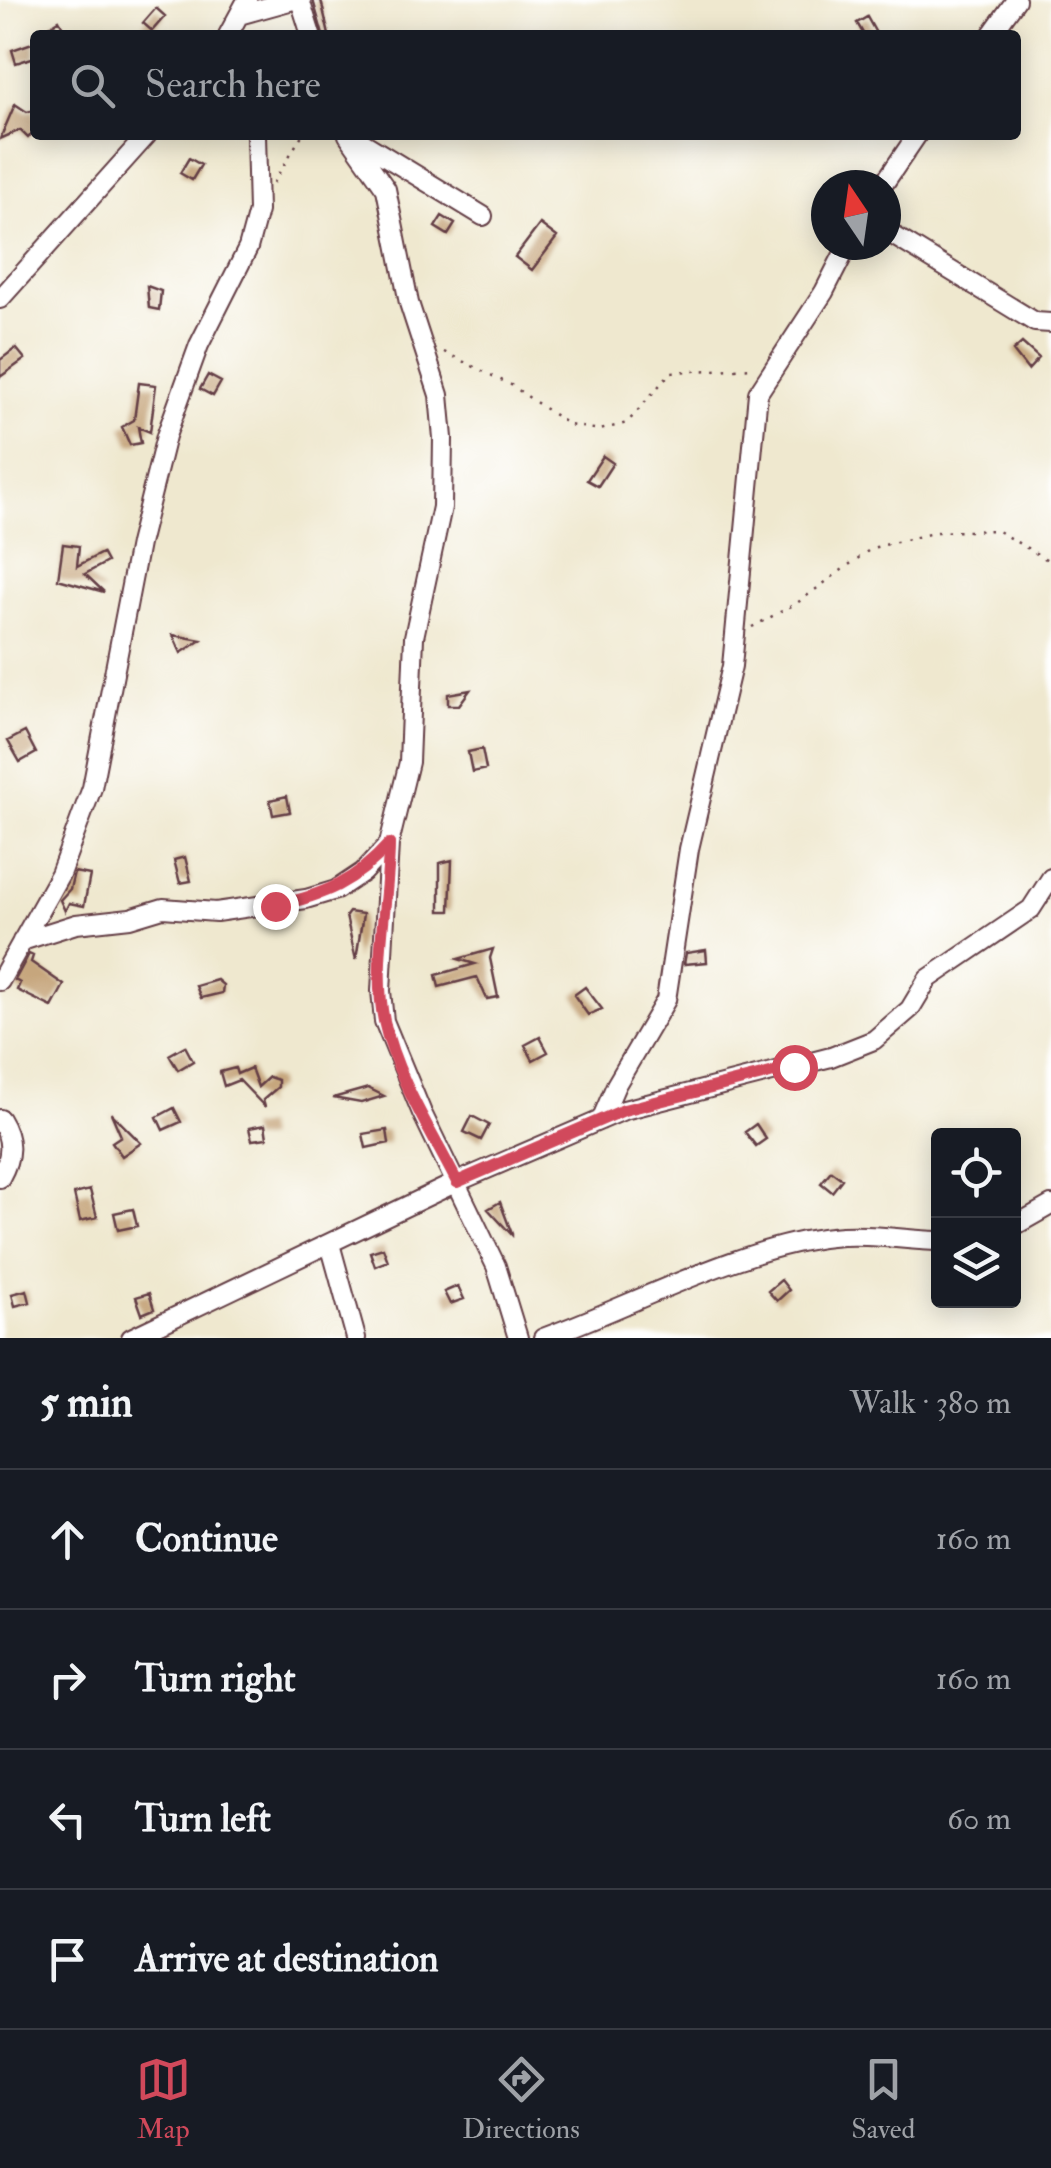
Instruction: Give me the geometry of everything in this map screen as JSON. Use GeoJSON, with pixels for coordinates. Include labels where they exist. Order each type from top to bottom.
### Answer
{"type":"FeatureCollection","features":[{"type":"Feature","properties":{"kind":"street"},"geometry":{"type":"LineString","coordinates":[[231,30],[243,8],[296,0],[309,30]]}},
{"type":"Feature","properties":{"kind":"street"},"geometry":{"type":"LineString","coordinates":[[995,30],[1016,0]]}},
{"type":"Feature","properties":{"kind":"street"},"geometry":{"type":"LineString","coordinates":[[0,299],[143,140]]}},
{"type":"Feature","properties":{"kind":"street"},"geometry":{"type":"LineString","coordinates":[[0,981],[60,874],[92,788],[166,436],[199,345],[248,248],[258,211],[256,140]]}},
{"type":"Feature","properties":{"kind":"street"},"geometry":{"type":"LineString","coordinates":[[352,140],[386,189],[399,265],[439,396],[445,472],[442,507],[414,638],[409,762],[389,844],[381,991],[384,1021],[422,1113],[496,1266],[518,1338]]}},
{"type":"Feature","properties":{"kind":"street"},"geometry":{"type":"LineString","coordinates":[[356,140],[483,216]]}},
{"type":"Feature","properties":{"kind":"street"},"geometry":{"type":"LineString","coordinates":[[892,170],[914,140]]}},
{"type":"Feature","properties":{"kind":"street"},"geometry":{"type":"LineString","coordinates":[[901,239],[1035,322],[1051,323]]}},
{"type":"Feature","properties":{"kind":"street"},"geometry":{"type":"LineString","coordinates":[[601,1120],[616,1085],[666,1000],[677,916],[734,637],[738,574],[752,487],[754,409],[761,383],[824,292],[840,260]]}},
{"type":"Feature","properties":{"kind":"street"},"geometry":{"type":"LineString","coordinates":[[22,941],[76,924],[130,918],[163,908],[216,912],[306,899],[336,890],[363,872],[389,844]]}},
{"type":"Feature","properties":{"kind":"street"},"geometry":{"type":"LineString","coordinates":[[130,1338],[457,1182],[601,1120],[832,1057],[874,1040],[910,1009],[928,979],[1031,908],[1051,878]]}},
{"type":"Feature","properties":{"kind":"street"},"geometry":{"type":"LineString","coordinates":[[0,1119],[10,1134],[10,1155],[0,1178]]}},
{"type":"Feature","properties":{"kind":"street"},"geometry":{"type":"LineString","coordinates":[[1021,1222],[1051,1206]]}},
{"type":"Feature","properties":{"kind":"street"},"geometry":{"type":"LineString","coordinates":[[542,1338],[704,1273],[797,1244],[830,1237],[931,1241]]}},
{"type":"Feature","properties":{"kind":"street"},"geometry":{"type":"LineString","coordinates":[[330,1244],[356,1338]]}},
{"type":"Feature","properties":{"kind":"path"},"geometry":{"type":"LineString","coordinates":[[258,211],[299,140]]}},
{"type":"Feature","properties":{"kind":"path"},"geometry":{"type":"LineString","coordinates":[[419,334],[450,355],[511,384],[570,425],[600,430],[627,423],[672,372],[771,369]]}},
{"type":"Feature","properties":{"kind":"path"},"geometry":{"type":"LineString","coordinates":[[734,637],[797,602],[872,548],[937,532],[996,530],[1051,562]]}},
{"type":"Feature","properties":{"kind":"building"},"geometry":{"type":"Polygon","coordinates":[[[313,0],[321,0],[328,30],[322,30],[313,0]]]}},
{"type":"Feature","properties":{"kind":"building"},"geometry":{"type":"Polygon","coordinates":[[[156,8],[165,16],[153,30],[143,23],[156,8]]]}},
{"type":"Feature","properties":{"kind":"building"},"geometry":{"type":"Polygon","coordinates":[[[867,17],[874,30],[861,30],[857,23],[867,17]]]}},
{"type":"Feature","properties":{"kind":"building"},"geometry":{"type":"Polygon","coordinates":[[[59,20],[64,30],[43,30],[59,20]]]}},
{"type":"Feature","properties":{"kind":"building"},"geometry":{"type":"Polygon","coordinates":[[[30,44],[30,59],[16,63],[12,50],[30,44]]]}},
{"type":"Feature","properties":{"kind":"building"},"geometry":{"type":"Polygon","coordinates":[[[15,104],[30,111],[28,138],[20,130],[0,139],[15,104]]]}},
{"type":"Feature","properties":{"kind":"building"},"geometry":{"type":"Polygon","coordinates":[[[189,158],[201,165],[192,180],[180,173],[189,158]]]}},
{"type":"Feature","properties":{"kind":"building"},"geometry":{"type":"Polygon","coordinates":[[[442,216],[455,224],[448,235],[435,227],[442,216]]]}},
{"type":"Feature","properties":{"kind":"building"},"geometry":{"type":"Polygon","coordinates":[[[540,224],[557,237],[532,270],[515,257],[540,224]]]}},
{"type":"Feature","properties":{"kind":"building"},"geometry":{"type":"Polygon","coordinates":[[[147,286],[161,291],[159,310],[149,308],[147,286]]]}},
{"type":"Feature","properties":{"kind":"building"},"geometry":{"type":"Polygon","coordinates":[[[1022,343],[1039,358],[1028,370],[1013,351],[1022,343]]]}},
{"type":"Feature","properties":{"kind":"building"},"geometry":{"type":"Polygon","coordinates":[[[16,348],[25,359],[0,377],[0,360],[16,348]]]}},
{"type":"Feature","properties":{"kind":"building"},"geometry":{"type":"Polygon","coordinates":[[[208,375],[221,382],[213,396],[200,389],[208,375]]]}},
{"type":"Feature","properties":{"kind":"building"},"geometry":{"type":"Polygon","coordinates":[[[139,383],[156,385],[150,432],[138,427],[141,443],[130,445],[122,427],[134,420],[139,383]]]}},
{"type":"Feature","properties":{"kind":"building"},"geometry":{"type":"Polygon","coordinates":[[[603,456],[613,463],[598,486],[587,480],[603,456]]]}},
{"type":"Feature","properties":{"kind":"building"},"geometry":{"type":"Polygon","coordinates":[[[63,544],[79,546],[77,566],[102,553],[107,562],[85,574],[104,592],[58,579],[63,544]]]}},
{"type":"Feature","properties":{"kind":"building"},"geometry":{"type":"Polygon","coordinates":[[[173,635],[201,640],[181,653],[173,635]]]}},
{"type":"Feature","properties":{"kind":"building"},"geometry":{"type":"Polygon","coordinates":[[[470,690],[459,705],[448,705],[448,694],[470,690]]]}},
{"type":"Feature","properties":{"kind":"building"},"geometry":{"type":"Polygon","coordinates":[[[25,732],[36,753],[20,762],[8,741],[25,732]]]}},
{"type":"Feature","properties":{"kind":"building"},"geometry":{"type":"Polygon","coordinates":[[[482,749],[486,769],[472,772],[468,752],[482,749]]]}},
{"type":"Feature","properties":{"kind":"building"},"geometry":{"type":"Polygon","coordinates":[[[287,796],[290,812],[273,815],[270,800],[287,796]]]}},
{"type":"Feature","properties":{"kind":"building"},"geometry":{"type":"Polygon","coordinates":[[[185,857],[191,881],[180,883],[174,860],[185,857]]]}},
{"type":"Feature","properties":{"kind":"building"},"geometry":{"type":"Polygon","coordinates":[[[452,860],[450,911],[440,911],[440,863],[452,860]]]}},
{"type":"Feature","properties":{"kind":"building"},"geometry":{"type":"Polygon","coordinates":[[[74,872],[90,875],[84,906],[69,903],[65,911],[60,900],[70,889],[74,872]]]}},
{"type":"Feature","properties":{"kind":"building"},"geometry":{"type":"Polygon","coordinates":[[[349,912],[363,914],[356,960],[346,916],[349,912]]]}},
{"type":"Feature","properties":{"kind":"building"},"geometry":{"type":"Polygon","coordinates":[[[493,949],[490,958],[498,997],[487,999],[477,977],[439,987],[436,975],[475,964],[458,959],[493,949]]]}},
{"type":"Feature","properties":{"kind":"building"},"geometry":{"type":"Polygon","coordinates":[[[706,950],[707,962],[684,964],[686,953],[706,950]]]}},
{"type":"Feature","properties":{"kind":"building"},"geometry":{"type":"Polygon","coordinates":[[[29,954],[33,956],[31,962],[64,985],[52,1007],[17,990],[20,983],[15,980],[29,954]]]}},
{"type":"Feature","properties":{"kind":"building"},"geometry":{"type":"Polygon","coordinates":[[[217,980],[223,985],[222,993],[201,998],[196,986],[217,980]]]}},
{"type":"Feature","properties":{"kind":"building"},"geometry":{"type":"Polygon","coordinates":[[[585,987],[602,1009],[588,1015],[574,995],[585,987]]]}},
{"type":"Feature","properties":{"kind":"building"},"geometry":{"type":"Polygon","coordinates":[[[540,1037],[548,1052],[533,1060],[525,1045],[540,1037]]]}},
{"type":"Feature","properties":{"kind":"building"},"geometry":{"type":"Polygon","coordinates":[[[185,1046],[193,1061],[178,1070],[169,1055],[185,1046]]]}},
{"type":"Feature","properties":{"kind":"building"},"geometry":{"type":"Polygon","coordinates":[[[235,1068],[237,1074],[251,1068],[258,1087],[269,1077],[278,1080],[278,1087],[263,1100],[265,1107],[239,1080],[224,1086],[220,1072],[235,1068]]]}},
{"type":"Feature","properties":{"kind":"building"},"geometry":{"type":"Polygon","coordinates":[[[368,1088],[384,1096],[361,1103],[333,1098],[368,1088]]]}},
{"type":"Feature","properties":{"kind":"building"},"geometry":{"type":"Polygon","coordinates":[[[174,1108],[181,1122],[163,1130],[157,1117],[174,1108]]]}},
{"type":"Feature","properties":{"kind":"building"},"geometry":{"type":"Polygon","coordinates":[[[111,1113],[141,1143],[122,1156],[112,1142],[121,1136],[111,1113]]]}},
{"type":"Feature","properties":{"kind":"building"},"geometry":{"type":"Polygon","coordinates":[[[472,1116],[489,1125],[481,1140],[464,1132],[472,1116]]]}},
{"type":"Feature","properties":{"kind":"building"},"geometry":{"type":"Polygon","coordinates":[[[756,1124],[766,1139],[756,1146],[745,1132],[756,1124]]]}},
{"type":"Feature","properties":{"kind":"building"},"geometry":{"type":"Polygon","coordinates":[[[265,1125],[267,1138],[252,1140],[249,1128],[265,1125]]]}},
{"type":"Feature","properties":{"kind":"building"},"geometry":{"type":"Polygon","coordinates":[[[387,1130],[389,1143],[366,1148],[363,1134],[387,1130]]]}},
{"type":"Feature","properties":{"kind":"building"},"geometry":{"type":"Polygon","coordinates":[[[831,1171],[842,1179],[832,1192],[821,1183],[831,1171]]]}},
{"type":"Feature","properties":{"kind":"building"},"geometry":{"type":"Polygon","coordinates":[[[90,1190],[97,1217],[80,1221],[74,1194],[90,1190]]]}},
{"type":"Feature","properties":{"kind":"building"},"geometry":{"type":"Polygon","coordinates":[[[500,1202],[512,1234],[512,1235],[488,1209],[500,1202]]]}},
{"type":"Feature","properties":{"kind":"building"},"geometry":{"type":"Polygon","coordinates":[[[133,1209],[137,1226],[118,1230],[114,1213],[133,1209]]]}},
{"type":"Feature","properties":{"kind":"building"},"geometry":{"type":"Polygon","coordinates":[[[383,1248],[388,1261],[375,1266],[370,1252],[383,1248]]]}},
{"type":"Feature","properties":{"kind":"building"},"geometry":{"type":"Polygon","coordinates":[[[781,1280],[789,1290],[777,1301],[768,1291],[781,1280]]]}},
{"type":"Feature","properties":{"kind":"building"},"geometry":{"type":"Polygon","coordinates":[[[458,1286],[464,1299],[450,1304],[444,1292],[458,1286]]]}},
{"type":"Feature","properties":{"kind":"building"},"geometry":{"type":"Polygon","coordinates":[[[27,1290],[30,1302],[15,1306],[12,1294],[27,1290]]]}},
{"type":"Feature","properties":{"kind":"building"},"geometry":{"type":"Polygon","coordinates":[[[149,1293],[154,1309],[142,1314],[136,1297],[149,1293]]]}},
{"type":"Feature","properties":{"kind":"route"},"geometry":{"type":"LineString","coordinates":[[275,906],[336,890],[363,872],[389,844],[381,991],[384,1021],[397,1058],[457,1182],[624,1110],[794,1067]]}}]}
